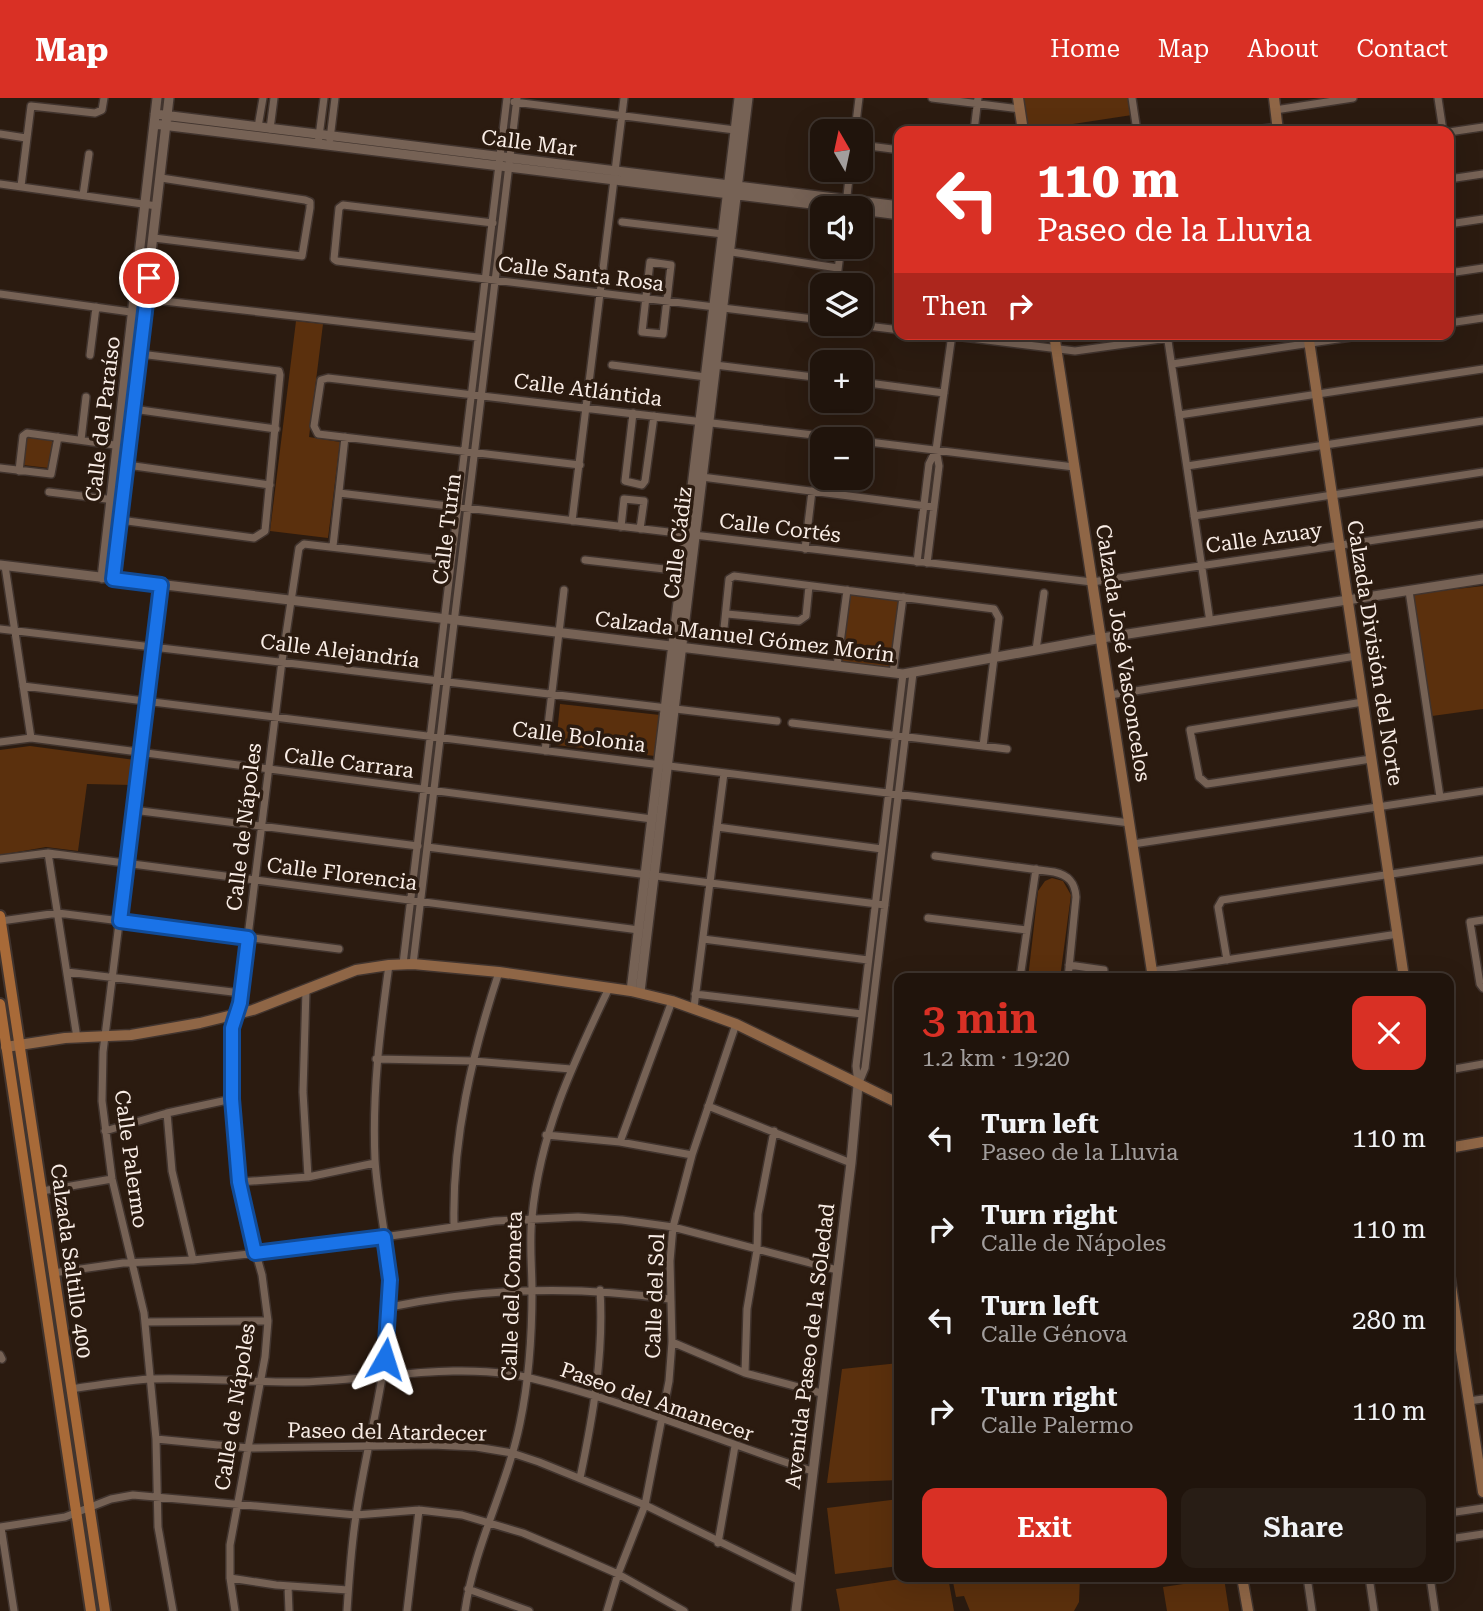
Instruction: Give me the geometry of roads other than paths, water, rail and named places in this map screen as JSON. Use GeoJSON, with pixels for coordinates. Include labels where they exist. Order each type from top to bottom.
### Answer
{"type":"FeatureCollection","features":[{"type":"Feature","properties":{"kind":"main road"},"geometry":{"type":"LineString","coordinates":[[1018,98],[1022,126]]}},
{"type":"Feature","properties":{"kind":"main road"},"geometry":{"type":"LineString","coordinates":[[1274,98],[1278,126]]}},
{"type":"Feature","properties":{"kind":"main road","name":"Calzada José Vasconcelos"},"geometry":{"type":"LineString","coordinates":[[1055,340],[1153,973]]}},
{"type":"Feature","properties":{"kind":"main road","name":"Calzada División del Norte"},"geometry":{"type":"LineString","coordinates":[[1309,340],[1403,973]]}},
{"type":"Feature","properties":{"kind":"main road","name":"Calzada Saltillo 400"},"geometry":{"type":"LineString","coordinates":[[0,918],[105,1611]]}},
{"type":"Feature","properties":{"kind":"main road"},"geometry":{"type":"LineString","coordinates":[[6,1046],[77,1038],[106,1038],[176,1028],[236,1015],[356,970],[408,964],[499,972],[636,992],[672,1000],[736,1024],[894,1101]]}},
{"type":"Feature","properties":{"kind":"main road","name":"Calzada Saltillo 400"},"geometry":{"type":"LineString","coordinates":[[0,1004],[2,1032],[91,1611]]}},
{"type":"Feature","properties":{"kind":"main road"},"geometry":{"type":"LineString","coordinates":[[1454,1147],[1483,1142]]}},
{"type":"Feature","properties":{"kind":"main road"},"geometry":{"type":"LineString","coordinates":[[1454,1305],[1469,1401],[1480,1450],[1483,1492]]}},
{"type":"Feature","properties":{"kind":"main road"},"geometry":{"type":"LineString","coordinates":[[1243,1582],[1248,1611]]}},
{"type":"Feature","properties":{"kind":"street"},"geometry":{"type":"LineString","coordinates":[[21,187],[31,106],[100,112],[104,98]]}},
{"type":"Feature","properties":{"kind":"street","name":"Calle del Paraíso"},"geometry":{"type":"LineString","coordinates":[[102,578],[157,98]]}},
{"type":"Feature","properties":{"kind":"street","name":"Calle del Paraíso"},"geometry":{"type":"LineString","coordinates":[[113,579],[169,98]]}},
{"type":"Feature","properties":{"kind":"street"},"geometry":{"type":"LineString","coordinates":[[258,127],[263,98]]}},
{"type":"Feature","properties":{"kind":"street"},"geometry":{"type":"LineString","coordinates":[[270,129],[275,98]]}},
{"type":"Feature","properties":{"kind":"street"},"geometry":{"type":"LineString","coordinates":[[324,98],[324,140]]}},
{"type":"Feature","properties":{"kind":"street"},"geometry":{"type":"LineString","coordinates":[[324,140],[335,98]]}},
{"type":"Feature","properties":{"kind":"street"},"geometry":{"type":"LineString","coordinates":[[572,521],[624,98]]}},
{"type":"Feature","properties":{"kind":"street","name":"Calle Cádiz"},"geometry":{"type":"LineString","coordinates":[[725,251],[723,234],[733,190],[739,98]]}},
{"type":"Feature","properties":{"kind":"street","name":"Calle Cádiz"},"geometry":{"type":"LineString","coordinates":[[636,992],[725,251],[748,98]]}},
{"type":"Feature","properties":{"kind":"street"},"geometry":{"type":"LineString","coordinates":[[856,119],[859,98]]}},
{"type":"Feature","properties":{"kind":"street"},"geometry":{"type":"LineString","coordinates":[[932,98],[977,101],[1020,109]]}},
{"type":"Feature","properties":{"kind":"street"},"geometry":{"type":"LineString","coordinates":[[1132,98],[1136,126]]}},
{"type":"Feature","properties":{"kind":"street"},"geometry":{"type":"LineString","coordinates":[[1275,110],[1353,98]]}},
{"type":"Feature","properties":{"kind":"street"},"geometry":{"type":"LineString","coordinates":[[1438,98],[1442,126]]}},
{"type":"Feature","properties":{"kind":"street"},"geometry":{"type":"LineString","coordinates":[[507,100],[735,130]]}},
{"type":"Feature","properties":{"kind":"street","name":"Calle Turín"},"geometry":{"type":"LineString","coordinates":[[408,964],[411,901],[418,846],[447,682],[451,561],[478,337],[490,280],[505,162],[507,100]]}},
{"type":"Feature","properties":{"kind":"street","name":"Calle Turín"},"geometry":{"type":"LineString","coordinates":[[436,737],[437,681],[467,509],[481,395],[493,223],[517,100]]}},
{"type":"Feature","properties":{"kind":"street"},"geometry":{"type":"LineString","coordinates":[[974,126],[977,101]]}},
{"type":"Feature","properties":{"kind":"street","name":"Calle Mar"},"geometry":{"type":"LineString","coordinates":[[155,119],[258,127],[324,140]]}},
{"type":"Feature","properties":{"kind":"street","name":"Calle Mar"},"geometry":{"type":"LineString","coordinates":[[167,120],[810,200]]}},
{"type":"Feature","properties":{"kind":"street"},"geometry":{"type":"LineString","coordinates":[[1454,131],[1483,127]]}},
{"type":"Feature","properties":{"kind":"street"},"geometry":{"type":"LineString","coordinates":[[0,134],[26,138]]}},
{"type":"Feature","properties":{"kind":"street"},"geometry":{"type":"LineString","coordinates":[[873,147],[894,149]]}},
{"type":"Feature","properties":{"kind":"street"},"geometry":{"type":"LineString","coordinates":[[83,195],[89,154]]}},
{"type":"Feature","properties":{"kind":"street"},"geometry":{"type":"LineString","coordinates":[[1454,178],[1483,174]]}},
{"type":"Feature","properties":{"kind":"street"},"geometry":{"type":"LineString","coordinates":[[154,238],[302,256],[310,208],[308,201],[160,178]]}},
{"type":"Feature","properties":{"kind":"street"},"geometry":{"type":"LineString","coordinates":[[0,184],[157,206]]}},
{"type":"Feature","properties":{"kind":"street","name":"Calle Santa Rosa"},"geometry":{"type":"LineString","coordinates":[[493,223],[343,205],[339,208],[335,261],[810,319]]}},
{"type":"Feature","properties":{"kind":"street","name":"Calle Mar"},"geometry":{"type":"LineString","coordinates":[[873,206],[894,206]]}},
{"type":"Feature","properties":{"kind":"street"},"geometry":{"type":"LineString","coordinates":[[873,212],[894,214]]}},
{"type":"Feature","properties":{"kind":"street"},"geometry":{"type":"LineString","coordinates":[[1454,223],[1483,219]]}},
{"type":"Feature","properties":{"kind":"street"},"geometry":{"type":"LineString","coordinates":[[622,222],[723,234]]}},
{"type":"Feature","properties":{"kind":"street"},"geometry":{"type":"LineString","coordinates":[[725,251],[838,268]]}},
{"type":"Feature","properties":{"kind":"street"},"geometry":{"type":"LineString","coordinates":[[837,273],[839,259]]}},
{"type":"Feature","properties":{"kind":"street"},"geometry":{"type":"LineString","coordinates":[[650,262],[671,265],[666,302],[663,334],[642,332],[650,262]]}},
{"type":"Feature","properties":{"kind":"street"},"geometry":{"type":"LineString","coordinates":[[1454,272],[1483,268]]}},
{"type":"Feature","properties":{"kind":"street"},"geometry":{"type":"LineString","coordinates":[[0,294],[145,314]]}},
{"type":"Feature","properties":{"kind":"street"},"geometry":{"type":"LineString","coordinates":[[146,299],[478,337]]}},
{"type":"Feature","properties":{"kind":"street"},"geometry":{"type":"LineString","coordinates":[[90,355],[96,307]]}},
{"type":"Feature","properties":{"kind":"street"},"geometry":{"type":"LineString","coordinates":[[1454,322],[1483,318]]}},
{"type":"Feature","properties":{"kind":"street"},"geometry":{"type":"LineString","coordinates":[[873,327],[894,329]]}},
{"type":"Feature","properties":{"kind":"street"},"geometry":{"type":"LineString","coordinates":[[917,562],[929,464],[936,450],[951,340]]}},
{"type":"Feature","properties":{"kind":"street"},"geometry":{"type":"LineString","coordinates":[[989,340],[1075,351],[1142,340]]}},
{"type":"Feature","properties":{"kind":"street"},"geometry":{"type":"LineString","coordinates":[[1168,340],[1210,622]]}},
{"type":"Feature","properties":{"kind":"street"},"geometry":{"type":"LineString","coordinates":[[1172,364],[1304,340]]}},
{"type":"Feature","properties":{"kind":"street"},"geometry":{"type":"LineString","coordinates":[[120,520],[254,538],[265,531],[279,371],[140,354]]}},
{"type":"Feature","properties":{"kind":"street"},"geometry":{"type":"LineString","coordinates":[[712,364],[810,376]]}},
{"type":"Feature","properties":{"kind":"street","name":"Calle Cádiz"},"geometry":{"type":"LineString","coordinates":[[705,422],[706,377],[712,364]]}},
{"type":"Feature","properties":{"kind":"street"},"geometry":{"type":"LineString","coordinates":[[612,365],[706,377]]}},
{"type":"Feature","properties":{"kind":"street"},"geometry":{"type":"LineString","coordinates":[[1179,415],[1483,369]]}},
{"type":"Feature","properties":{"kind":"street","name":"Calle Atlántida"},"geometry":{"type":"LineString","coordinates":[[345,437],[318,434],[315,430],[323,378],[810,434]]}},
{"type":"Feature","properties":{"kind":"street"},"geometry":{"type":"LineString","coordinates":[[873,384],[944,393]]}},
{"type":"Feature","properties":{"kind":"street"},"geometry":{"type":"LineString","coordinates":[[81,440],[86,397]]}},
{"type":"Feature","properties":{"kind":"street"},"geometry":{"type":"LineString","coordinates":[[133,409],[276,429]]}},
{"type":"Feature","properties":{"kind":"street"},"geometry":{"type":"LineString","coordinates":[[633,413],[625,481],[644,484],[654,416]]}},
{"type":"Feature","properties":{"kind":"street"},"geometry":{"type":"LineString","coordinates":[[1187,466],[1483,421]]}},
{"type":"Feature","properties":{"kind":"street"},"geometry":{"type":"LineString","coordinates":[[19,471],[25,434],[129,447]]}},
{"type":"Feature","properties":{"kind":"street"},"geometry":{"type":"LineString","coordinates":[[0,468],[51,474],[58,437]]}},
{"type":"Feature","properties":{"kind":"street"},"geometry":{"type":"LineString","coordinates":[[451,561],[333,546],[345,437],[580,465]]}},
{"type":"Feature","properties":{"kind":"street"},"geometry":{"type":"LineString","coordinates":[[873,442],[1074,467]]}},
{"type":"Feature","properties":{"kind":"street"},"geometry":{"type":"LineString","coordinates":[[927,563],[939,466],[936,450]]}},
{"type":"Feature","properties":{"kind":"street"},"geometry":{"type":"LineString","coordinates":[[127,465],[270,485]]}},
{"type":"Feature","properties":{"kind":"street"},"geometry":{"type":"LineString","coordinates":[[1194,516],[1483,472]]}},
{"type":"Feature","properties":{"kind":"street"},"geometry":{"type":"LineString","coordinates":[[699,477],[934,507]]}},
{"type":"Feature","properties":{"kind":"street"},"geometry":{"type":"LineString","coordinates":[[805,549],[812,491]]}},
{"type":"Feature","properties":{"kind":"street"},"geometry":{"type":"LineString","coordinates":[[49,492],[122,501]]}},
{"type":"Feature","properties":{"kind":"street","name":"Calle Cortés"},"geometry":{"type":"LineString","coordinates":[[339,493],[1092,582]]}},
{"type":"Feature","properties":{"kind":"street"},"geometry":{"type":"LineString","coordinates":[[621,527],[624,499],[644,501],[640,529]]}},
{"type":"Feature","properties":{"kind":"street","name":"Calle Azuay"},"geometry":{"type":"LineString","coordinates":[[1092,582],[1483,524]]}},
{"type":"Feature","properties":{"kind":"street","name":"Calle Cádiz"},"geometry":{"type":"LineString","coordinates":[[678,647],[682,571],[692,535]]}},
{"type":"Feature","properties":{"kind":"street","name":"Calle de Nápoles"},"geometry":{"type":"LineString","coordinates":[[235,1611],[230,1578],[230,1545],[260,1382],[268,1321],[262,1275],[239,1182],[232,1099],[232,1028],[241,993],[282,661],[300,545],[333,546]]}},
{"type":"Feature","properties":{"kind":"street"},"geometry":{"type":"LineString","coordinates":[[585,560],[682,571]]}},
{"type":"Feature","properties":{"kind":"street"},"geometry":{"type":"LineString","coordinates":[[3,565],[31,738]]}},
{"type":"Feature","properties":{"kind":"street","name":"Calzada Manuel Gómez Morín"},"geometry":{"type":"LineString","coordinates":[[3,565],[903,673],[1483,579]]}},
{"type":"Feature","properties":{"kind":"street"},"geometry":{"type":"LineString","coordinates":[[723,638],[730,577],[734,576],[994,609],[999,618],[983,746]]}},
{"type":"Feature","properties":{"kind":"street","name":"Calle Palermo"},"geometry":{"type":"LineString","coordinates":[[161,585],[103,1052],[102,1101],[112,1179],[139,1284],[145,1322],[156,1439],[158,1527],[173,1611]]}},
{"type":"Feature","properties":{"kind":"street"},"geometry":{"type":"LineString","coordinates":[[727,614],[799,621],[806,616],[809,586]]}},
{"type":"Feature","properties":{"kind":"street"},"geometry":{"type":"LineString","coordinates":[[545,751],[564,590]]}},
{"type":"Feature","properties":{"kind":"street"},"geometry":{"type":"LineString","coordinates":[[837,666],[846,590]]}},
{"type":"Feature","properties":{"kind":"street"},"geometry":{"type":"LineString","coordinates":[[1409,591],[1440,797]]}},
{"type":"Feature","properties":{"kind":"street"},"geometry":{"type":"LineString","coordinates":[[1036,650],[1044,593]]}},
{"type":"Feature","properties":{"kind":"street"},"geometry":{"type":"LineString","coordinates":[[903,597],[903,673]]}},
{"type":"Feature","properties":{"kind":"street","name":"Calle Alejandría"},"geometry":{"type":"LineString","coordinates":[[0,629],[776,721]]}},
{"type":"Feature","properties":{"kind":"street"},"geometry":{"type":"LineString","coordinates":[[1110,695],[1356,656]]}},
{"type":"Feature","properties":{"kind":"street","name":"Avenida Paseo de la Soledad"},"geometry":{"type":"LineString","coordinates":[[796,1611],[850,1163],[858,1085],[856,1066],[903,673]]}},
{"type":"Feature","properties":{"kind":"street","name":"Avenida Paseo de la Soledad"},"geometry":{"type":"LineString","coordinates":[[858,1085],[865,1068],[905,737],[903,673]]}},
{"type":"Feature","properties":{"kind":"street","name":"Calle Bolonia"},"geometry":{"type":"LineString","coordinates":[[23,686],[1130,824]]}},
{"type":"Feature","properties":{"kind":"street"},"geometry":{"type":"LineString","coordinates":[[1363,702],[1190,730],[1199,777],[1207,784],[1371,759]]}},
{"type":"Feature","properties":{"kind":"street"},"geometry":{"type":"LineString","coordinates":[[792,723],[1007,749]]}},
{"type":"Feature","properties":{"kind":"street","name":"Calle Carrara"},"geometry":{"type":"LineString","coordinates":[[0,742],[31,738],[652,819]]}},
{"type":"Feature","properties":{"kind":"street","name":"Calle Cádiz"},"geometry":{"type":"LineString","coordinates":[[636,992],[639,930],[650,876],[652,819],[664,766]]}},
{"type":"Feature","properties":{"kind":"street"},"geometry":{"type":"LineString","coordinates":[[694,1007],[724,773]]}},
{"type":"Feature","properties":{"kind":"street","name":"Calle Turín"},"geometry":{"type":"LineString","coordinates":[[408,964],[421,902],[429,791]]}},
{"type":"Feature","properties":{"kind":"street"},"geometry":{"type":"LineString","coordinates":[[1133,844],[1483,791]]}},
{"type":"Feature","properties":{"kind":"street"},"geometry":{"type":"LineString","coordinates":[[133,810],[418,846]]}},
{"type":"Feature","properties":{"kind":"street"},"geometry":{"type":"LineString","coordinates":[[717,827],[882,849]]}},
{"type":"Feature","properties":{"kind":"street"},"geometry":{"type":"LineString","coordinates":[[427,847],[884,905]]}},
{"type":"Feature","properties":{"kind":"street"},"geometry":{"type":"LineString","coordinates":[[48,853],[77,1038]]}},
{"type":"Feature","properties":{"kind":"street","name":"Calle Florencia"},"geometry":{"type":"LineString","coordinates":[[0,859],[48,853],[639,930]]}},
{"type":"Feature","properties":{"kind":"street"},"geometry":{"type":"LineString","coordinates":[[935,856],[1036,869],[1063,874],[1070,879],[1076,889],[1068,973]]}},
{"type":"Feature","properties":{"kind":"street"},"geometry":{"type":"LineString","coordinates":[[1227,960],[1218,907],[1222,900],[1483,860]]}},
{"type":"Feature","properties":{"kind":"street"},"geometry":{"type":"LineString","coordinates":[[1021,973],[1036,869]]}},
{"type":"Feature","properties":{"kind":"street"},"geometry":{"type":"LineString","coordinates":[[0,918],[58,913],[339,949]]}},
{"type":"Feature","properties":{"kind":"street"},"geometry":{"type":"LineString","coordinates":[[929,918],[1027,930]]}},
{"type":"Feature","properties":{"kind":"street"},"geometry":{"type":"LineString","coordinates":[[1483,920],[1470,922],[1480,984],[1483,988]]}},
{"type":"Feature","properties":{"kind":"street"},"geometry":{"type":"LineString","coordinates":[[1163,973],[1227,960],[1398,934]]}},
{"type":"Feature","properties":{"kind":"street"},"geometry":{"type":"LineString","coordinates":[[703,939],[868,960]]}},
{"type":"Feature","properties":{"kind":"street"},"geometry":{"type":"LineString","coordinates":[[347,1611],[356,1516],[383,1377],[390,1307],[390,1280],[375,1163],[376,1059],[389,965]]}},
{"type":"Feature","properties":{"kind":"street"},"geometry":{"type":"LineString","coordinates":[[1069,965],[1104,970]]}},
{"type":"Feature","properties":{"kind":"street"},"geometry":{"type":"LineString","coordinates":[[67,972],[241,993]]}},
{"type":"Feature","properties":{"kind":"street"},"geometry":{"type":"LineString","coordinates":[[454,1225],[455,1170],[473,1061],[499,972]]}},
{"type":"Feature","properties":{"kind":"street","name":"Calle del Cometa"},"geometry":{"type":"LineString","coordinates":[[465,1611],[468,1589],[512,1453],[528,1378],[532,1219],[547,1135],[571,1069],[609,988]]}},
{"type":"Feature","properties":{"kind":"street"},"geometry":{"type":"LineString","coordinates":[[306,990],[303,1092],[308,1177]]}},
{"type":"Feature","properties":{"kind":"street"},"geometry":{"type":"LineString","coordinates":[[695,994],[862,1014]]}},
{"type":"Feature","properties":{"kind":"street"},"geometry":{"type":"LineString","coordinates":[[620,1142],[672,1000]]}},
{"type":"Feature","properties":{"kind":"street","name":"Calle del Sol"},"geometry":{"type":"LineString","coordinates":[[607,1611],[618,1574],[645,1506],[669,1381],[672,1342],[669,1299],[673,1227],[692,1155],[736,1024]]}},
{"type":"Feature","properties":{"kind":"street"},"geometry":{"type":"LineString","coordinates":[[2,1032],[16,1030]]}},
{"type":"Feature","properties":{"kind":"street"},"geometry":{"type":"LineString","coordinates":[[376,1059],[473,1061],[571,1069]]}},
{"type":"Feature","properties":{"kind":"street"},"geometry":{"type":"LineString","coordinates":[[1454,1069],[1483,1064]]}},
{"type":"Feature","properties":{"kind":"street"},"geometry":{"type":"LineString","coordinates":[[105,1131],[167,1113],[232,1099]]}},
{"type":"Feature","properties":{"kind":"street"},"geometry":{"type":"LineString","coordinates":[[708,1106],[850,1163]]}},
{"type":"Feature","properties":{"kind":"street"},"geometry":{"type":"LineString","coordinates":[[167,1113],[172,1171],[193,1260]]}},
{"type":"Feature","properties":{"kind":"street"},"geometry":{"type":"LineString","coordinates":[[745,1373],[746,1318],[757,1250],[758,1214],[774,1131]]}},
{"type":"Feature","properties":{"kind":"street"},"geometry":{"type":"LineString","coordinates":[[547,1135],[620,1142],[692,1155]]}},
{"type":"Feature","properties":{"kind":"street"},"geometry":{"type":"LineString","coordinates":[[239,1182],[308,1177],[375,1163]]}},
{"type":"Feature","properties":{"kind":"street"},"geometry":{"type":"LineString","coordinates":[[42,1191],[112,1179]]}},
{"type":"Feature","properties":{"kind":"street"},"geometry":{"type":"LineString","coordinates":[[53,1273],[132,1262],[193,1260],[255,1253],[384,1237],[454,1225],[532,1219],[600,1219],[673,1227],[837,1270]]}},
{"type":"Feature","properties":{"kind":"street"},"geometry":{"type":"LineString","coordinates":[[390,1307],[460,1294],[532,1289],[600,1290],[669,1299]]}},
{"type":"Feature","properties":{"kind":"street"},"geometry":{"type":"LineString","coordinates":[[580,1478],[602,1343],[600,1290]]}},
{"type":"Feature","properties":{"kind":"street"},"geometry":{"type":"LineString","coordinates":[[145,1322],[268,1321]]}},
{"type":"Feature","properties":{"kind":"street"},"geometry":{"type":"LineString","coordinates":[[672,1342],[745,1373],[821,1394]]}},
{"type":"Feature","properties":{"kind":"street","name":"Paseo del Amanecer"},"geometry":{"type":"LineString","coordinates":[[71,1389],[151,1379],[260,1382],[476,1371],[528,1378],[594,1396],[662,1417],[734,1446],[812,1471]]}},
{"type":"Feature","properties":{"kind":"street"},"geometry":{"type":"LineString","coordinates":[[1469,1401],[1483,1399]]}},
{"type":"Feature","properties":{"kind":"street","name":"Paseo del Atardecer"},"geometry":{"type":"LineString","coordinates":[[156,1439],[248,1448],[476,1447],[512,1453],[645,1506],[800,1581]]}},
{"type":"Feature","properties":{"kind":"street"},"geometry":{"type":"LineString","coordinates":[[718,1543],[734,1446]]}},
{"type":"Feature","properties":{"kind":"street"},"geometry":{"type":"LineString","coordinates":[[14,1611],[1,1527],[65,1517],[111,1499],[157,1496],[356,1516],[419,1510],[490,1522],[523,1533],[618,1574],[684,1611]]}},
{"type":"Feature","properties":{"kind":"street"},"geometry":{"type":"LineString","coordinates":[[1454,1512],[1483,1508]]}},
{"type":"Feature","properties":{"kind":"street"},"geometry":{"type":"LineString","coordinates":[[407,1611],[419,1510]]}},
{"type":"Feature","properties":{"kind":"street"},"geometry":{"type":"LineString","coordinates":[[1454,1538],[1483,1534]]}},
{"type":"Feature","properties":{"kind":"street"},"geometry":{"type":"LineString","coordinates":[[230,1578],[348,1590]]}},
{"type":"Feature","properties":{"kind":"street"},"geometry":{"type":"LineString","coordinates":[[1308,1582],[1312,1611]]}},
{"type":"Feature","properties":{"kind":"street"},"geometry":{"type":"LineString","coordinates":[[1370,1582],[1374,1611]]}},
{"type":"Feature","properties":{"kind":"street"},"geometry":{"type":"LineString","coordinates":[[1431,1582],[1435,1611]]}},
{"type":"Feature","properties":{"kind":"street"},"geometry":{"type":"LineString","coordinates":[[288,1586],[289,1611]]}},
{"type":"Feature","properties":{"kind":"street"},"geometry":{"type":"LineString","coordinates":[[468,1589],[529,1611]]}}]}
